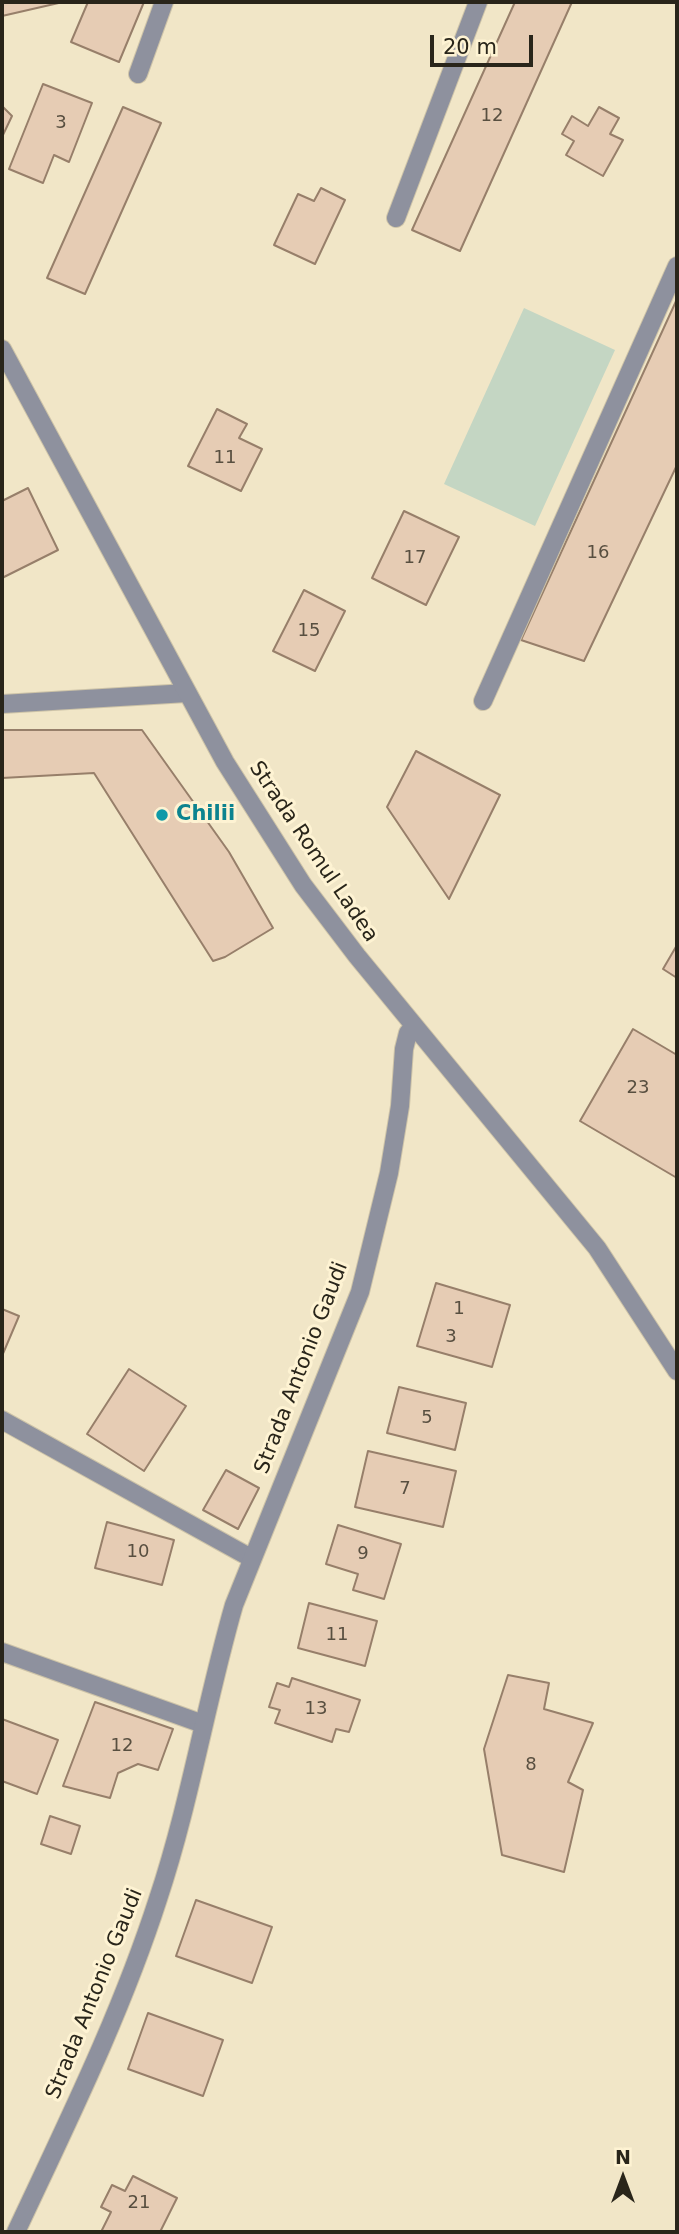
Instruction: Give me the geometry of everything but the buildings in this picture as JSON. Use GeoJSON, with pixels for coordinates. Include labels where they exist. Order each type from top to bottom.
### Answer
{"type":"FeatureCollection","features":[{"type":"Feature","properties":{"kind":"street"},"geometry":{"type":"LineString","coordinates":[[138,74],[164,2]]}},
{"type":"Feature","properties":{"kind":"street"},"geometry":{"type":"LineString","coordinates":[[396,218],[478,2]]}},
{"type":"Feature","properties":{"kind":"street"},"geometry":{"type":"LineString","coordinates":[[483,701],[677,266]]}},
{"type":"Feature","properties":{"kind":"street","name":"Strada Romul Ladea"},"geometry":{"type":"LineString","coordinates":[[2,349],[225,762],[303,885],[356,956],[597,1248],[677,1371]]}},
{"type":"Feature","properties":{"kind":"street"},"geometry":{"type":"LineString","coordinates":[[2,705],[187,693]]}},
{"type":"Feature","properties":{"kind":"street","name":"Strada Antonio Gaudi"},"geometry":{"type":"LineString","coordinates":[[16,2232],[79,2098],[135,1966],[179,1829],[230,1617],[251,1558],[360,1292],[388,1172],[400,1106],[404,1049],[408,1033],[414,1026]]}},
{"type":"Feature","properties":{"kind":"street"},"geometry":{"type":"LineString","coordinates":[[2,1420],[251,1558]]}},
{"type":"Feature","properties":{"kind":"street"},"geometry":{"type":"LineString","coordinates":[[2,1652],[204,1724]]}},
{"type":"Feature","properties":{"kind":"green space"},"geometry":{"type":"Polygon","coordinates":[[[524,308],[615,350],[535,526],[444,484],[524,308]]]}},
{"type":"Feature","properties":{"kind":"place","name":"Chilii"},"geometry":{"type":"Point","coordinates":[162,815]}}]}
